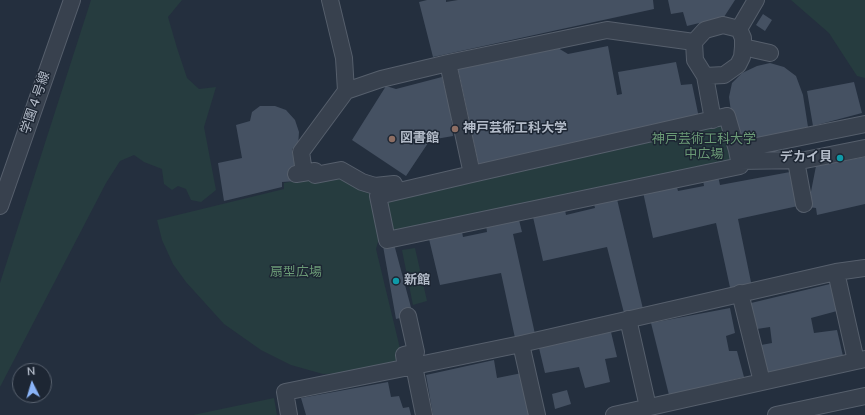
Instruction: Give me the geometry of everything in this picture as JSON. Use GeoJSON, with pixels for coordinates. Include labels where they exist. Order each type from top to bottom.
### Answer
{"type":"FeatureCollection","features":[{"type":"Feature","properties":{"kind":"street","name":"学園４号線"},"geometry":{"type":"LineString","coordinates":[[0,206],[72,0]]}},
{"type":"Feature","properties":{"kind":"street"},"geometry":{"type":"LineString","coordinates":[[330,0],[344,58],[346,91]]}},
{"type":"Feature","properties":{"kind":"street"},"geometry":{"type":"LineString","coordinates":[[739,29],[756,0]]}},
{"type":"Feature","properties":{"kind":"street"},"geometry":{"type":"LineString","coordinates":[[713,120],[705,76],[695,60],[694,42],[705,30],[723,25],[739,29]]}},
{"type":"Feature","properties":{"kind":"street"},"geometry":{"type":"LineString","coordinates":[[705,76],[724,75],[738,64],[742,57],[743,46],[743,38],[739,29]]}},
{"type":"Feature","properties":{"kind":"street"},"geometry":{"type":"LineString","coordinates":[[396,192],[394,184],[375,186],[362,182],[341,170],[315,175],[315,170],[300,173],[301,152],[346,91],[381,79],[448,63],[607,30],[694,42]]}},
{"type":"Feature","properties":{"kind":"street"},"geometry":{"type":"LineString","coordinates":[[743,46],[770,53]]}},
{"type":"Feature","properties":{"kind":"street"},"geometry":{"type":"LineString","coordinates":[[448,63],[472,174]]}},
{"type":"Feature","properties":{"kind":"street"},"geometry":{"type":"LineString","coordinates":[[727,116],[740,166],[387,240],[378,196],[472,174],[727,116]]}},
{"type":"Feature","properties":{"kind":"street"},"geometry":{"type":"LineString","coordinates":[[738,155],[865,124]]}},
{"type":"Feature","properties":{"kind":"street"},"geometry":{"type":"LineString","coordinates":[[738,155],[796,161],[865,148]]}},
{"type":"Feature","properties":{"kind":"street"},"geometry":{"type":"LineString","coordinates":[[796,161],[804,204]]}},
{"type":"Feature","properties":{"kind":"street"},"geometry":{"type":"LineString","coordinates":[[289,415],[285,392],[521,344],[740,293],[836,272],[865,268]]}},
{"type":"Feature","properties":{"kind":"street"},"geometry":{"type":"LineString","coordinates":[[614,415],[860,360],[836,272]]}},
{"type":"Feature","properties":{"kind":"street"},"geometry":{"type":"LineString","coordinates":[[740,293],[762,382]]}},
{"type":"Feature","properties":{"kind":"street"},"geometry":{"type":"LineString","coordinates":[[408,316],[416,352],[404,355],[410,367],[424,415]]}},
{"type":"Feature","properties":{"kind":"street"},"geometry":{"type":"LineString","coordinates":[[628,319],[648,407]]}},
{"type":"Feature","properties":{"kind":"street"},"geometry":{"type":"LineString","coordinates":[[521,344],[538,415]]}},
{"type":"Feature","properties":{"kind":"street"},"geometry":{"type":"LineString","coordinates":[[776,415],[865,396]]}},
{"type":"Feature","properties":{"kind":"green space"},"geometry":{"type":"Polygon","coordinates":[[[91,0],[182,0],[168,17],[187,78],[199,89],[216,87],[204,127],[216,190],[201,202],[191,200],[186,189],[178,186],[172,190],[164,184],[162,169],[144,162],[134,155],[120,161],[106,183],[0,387],[0,283],[91,0]]]}},
{"type":"Feature","properties":{"kind":"green space"},"geometry":{"type":"Polygon","coordinates":[[[791,0],[865,0],[865,78],[857,76],[829,33],[791,0]]]}},
{"type":"Feature","properties":{"kind":"green space","name":"神戸芸術工科大学 中広場"},"geometry":{"type":"Polygon","coordinates":[[[727,116],[740,166],[387,240],[378,196],[727,116]]]}},
{"type":"Feature","properties":{"kind":"green space","name":"扇型広場"},"geometry":{"type":"Polygon","coordinates":[[[341,172],[373,191],[379,238],[376,249],[404,365],[350,373],[323,374],[291,365],[261,350],[224,324],[186,282],[173,264],[162,240],[157,220],[284,189],[284,183],[341,172]]]}},
{"type":"Feature","properties":{"kind":"green space"},"geometry":{"type":"Polygon","coordinates":[[[415,248],[427,301],[413,305],[402,250],[415,248]]]}},
{"type":"Feature","properties":{"kind":"green space"},"geometry":{"type":"Polygon","coordinates":[[[274,398],[277,415],[193,415],[274,398]]]}},
{"type":"Feature","properties":{"kind":"building"},"geometry":{"type":"Polygon","coordinates":[[[427,0],[446,0],[446,2],[458,0],[653,0],[654,9],[433,57],[419,2],[427,0]]]}},
{"type":"Feature","properties":{"kind":"building"},"geometry":{"type":"Polygon","coordinates":[[[668,0],[735,0],[724,17],[687,26],[683,12],[671,14],[668,0]]]}},
{"type":"Feature","properties":{"kind":"building"},"geometry":{"type":"Polygon","coordinates":[[[763,14],[772,20],[765,31],[756,25],[763,14]]]}},
{"type":"Feature","properties":{"kind":"building"},"geometry":{"type":"Polygon","coordinates":[[[608,46],[617,95],[622,94],[618,72],[676,62],[681,85],[692,84],[699,118],[479,166],[458,68],[558,48],[568,54],[608,46]]]}},
{"type":"Feature","properties":{"kind":"building"},"geometry":{"type":"Polygon","coordinates":[[[770,63],[784,67],[796,76],[803,95],[808,127],[740,143],[731,112],[729,97],[732,83],[742,73],[757,66],[770,63]]]}},
{"type":"Feature","properties":{"kind":"building"},"geometry":{"type":"Polygon","coordinates":[[[442,77],[450,107],[453,136],[430,140],[406,176],[352,140],[386,86],[396,89],[442,77]]]}},
{"type":"Feature","properties":{"kind":"building"},"geometry":{"type":"Polygon","coordinates":[[[854,82],[862,113],[813,126],[807,91],[854,82]]]}},
{"type":"Feature","properties":{"kind":"building"},"geometry":{"type":"Polygon","coordinates":[[[260,106],[275,106],[286,110],[295,120],[299,132],[298,146],[292,149],[297,181],[282,182],[282,187],[224,201],[218,163],[242,158],[236,125],[250,121],[252,112],[260,106]]]}},
{"type":"Feature","properties":{"kind":"building"},"geometry":{"type":"Polygon","coordinates":[[[865,157],[865,204],[817,215],[816,208],[808,207],[816,166],[865,157]]]}},
{"type":"Feature","properties":{"kind":"building"},"geometry":{"type":"Polygon","coordinates":[[[790,172],[798,206],[738,219],[752,287],[731,292],[716,223],[653,238],[643,192],[676,184],[678,191],[704,186],[703,180],[718,176],[720,185],[790,172]]]}},
{"type":"Feature","properties":{"kind":"building"},"geometry":{"type":"Polygon","coordinates":[[[617,199],[643,309],[624,313],[607,247],[543,261],[533,217],[565,210],[566,215],[595,208],[594,204],[617,199]]]}},
{"type":"Feature","properties":{"kind":"building"},"geometry":{"type":"Polygon","coordinates":[[[519,220],[522,232],[513,234],[535,334],[515,338],[501,273],[440,285],[429,239],[462,232],[463,237],[487,232],[486,225],[519,220]]]}},
{"type":"Feature","properties":{"kind":"building","name":"新館"},"geometry":{"type":"Polygon","coordinates":[[[394,244],[413,315],[396,319],[383,246],[394,244]]]}},
{"type":"Feature","properties":{"kind":"building"},"geometry":{"type":"Polygon","coordinates":[[[830,284],[837,311],[811,318],[814,333],[837,330],[843,356],[767,374],[761,345],[772,343],[770,327],[757,329],[751,303],[830,284]]]}},
{"type":"Feature","properties":{"kind":"building"},"geometry":{"type":"Polygon","coordinates":[[[730,308],[735,333],[726,336],[729,351],[737,351],[744,377],[669,395],[651,323],[730,308]]]}},
{"type":"Feature","properties":{"kind":"building"},"geometry":{"type":"Polygon","coordinates":[[[611,332],[617,357],[605,359],[610,382],[585,388],[579,367],[545,373],[539,348],[611,332]]]}},
{"type":"Feature","properties":{"kind":"building"},"geometry":{"type":"Polygon","coordinates":[[[494,360],[497,378],[522,373],[533,415],[433,415],[426,375],[494,360]]]}},
{"type":"Feature","properties":{"kind":"building"},"geometry":{"type":"Polygon","coordinates":[[[388,382],[391,397],[399,396],[403,408],[409,407],[411,415],[306,415],[301,398],[388,382]]]}},
{"type":"Feature","properties":{"kind":"building"},"geometry":{"type":"Polygon","coordinates":[[[567,390],[571,404],[555,409],[552,394],[567,390]]]}},
{"type":"Feature","properties":{"kind":"place","name":"神戸芸術工科大学"},"geometry":{"type":"Point","coordinates":[455,129]}},
{"type":"Feature","properties":{"kind":"place","name":"図書館"},"geometry":{"type":"Point","coordinates":[392,139]}},
{"type":"Feature","properties":{"kind":"place","name":"デカイ貝"},"geometry":{"type":"Point","coordinates":[840,158]}},
{"type":"Feature","properties":{"kind":"place","name":"新館"},"geometry":{"type":"Point","coordinates":[396,281]}}]}
